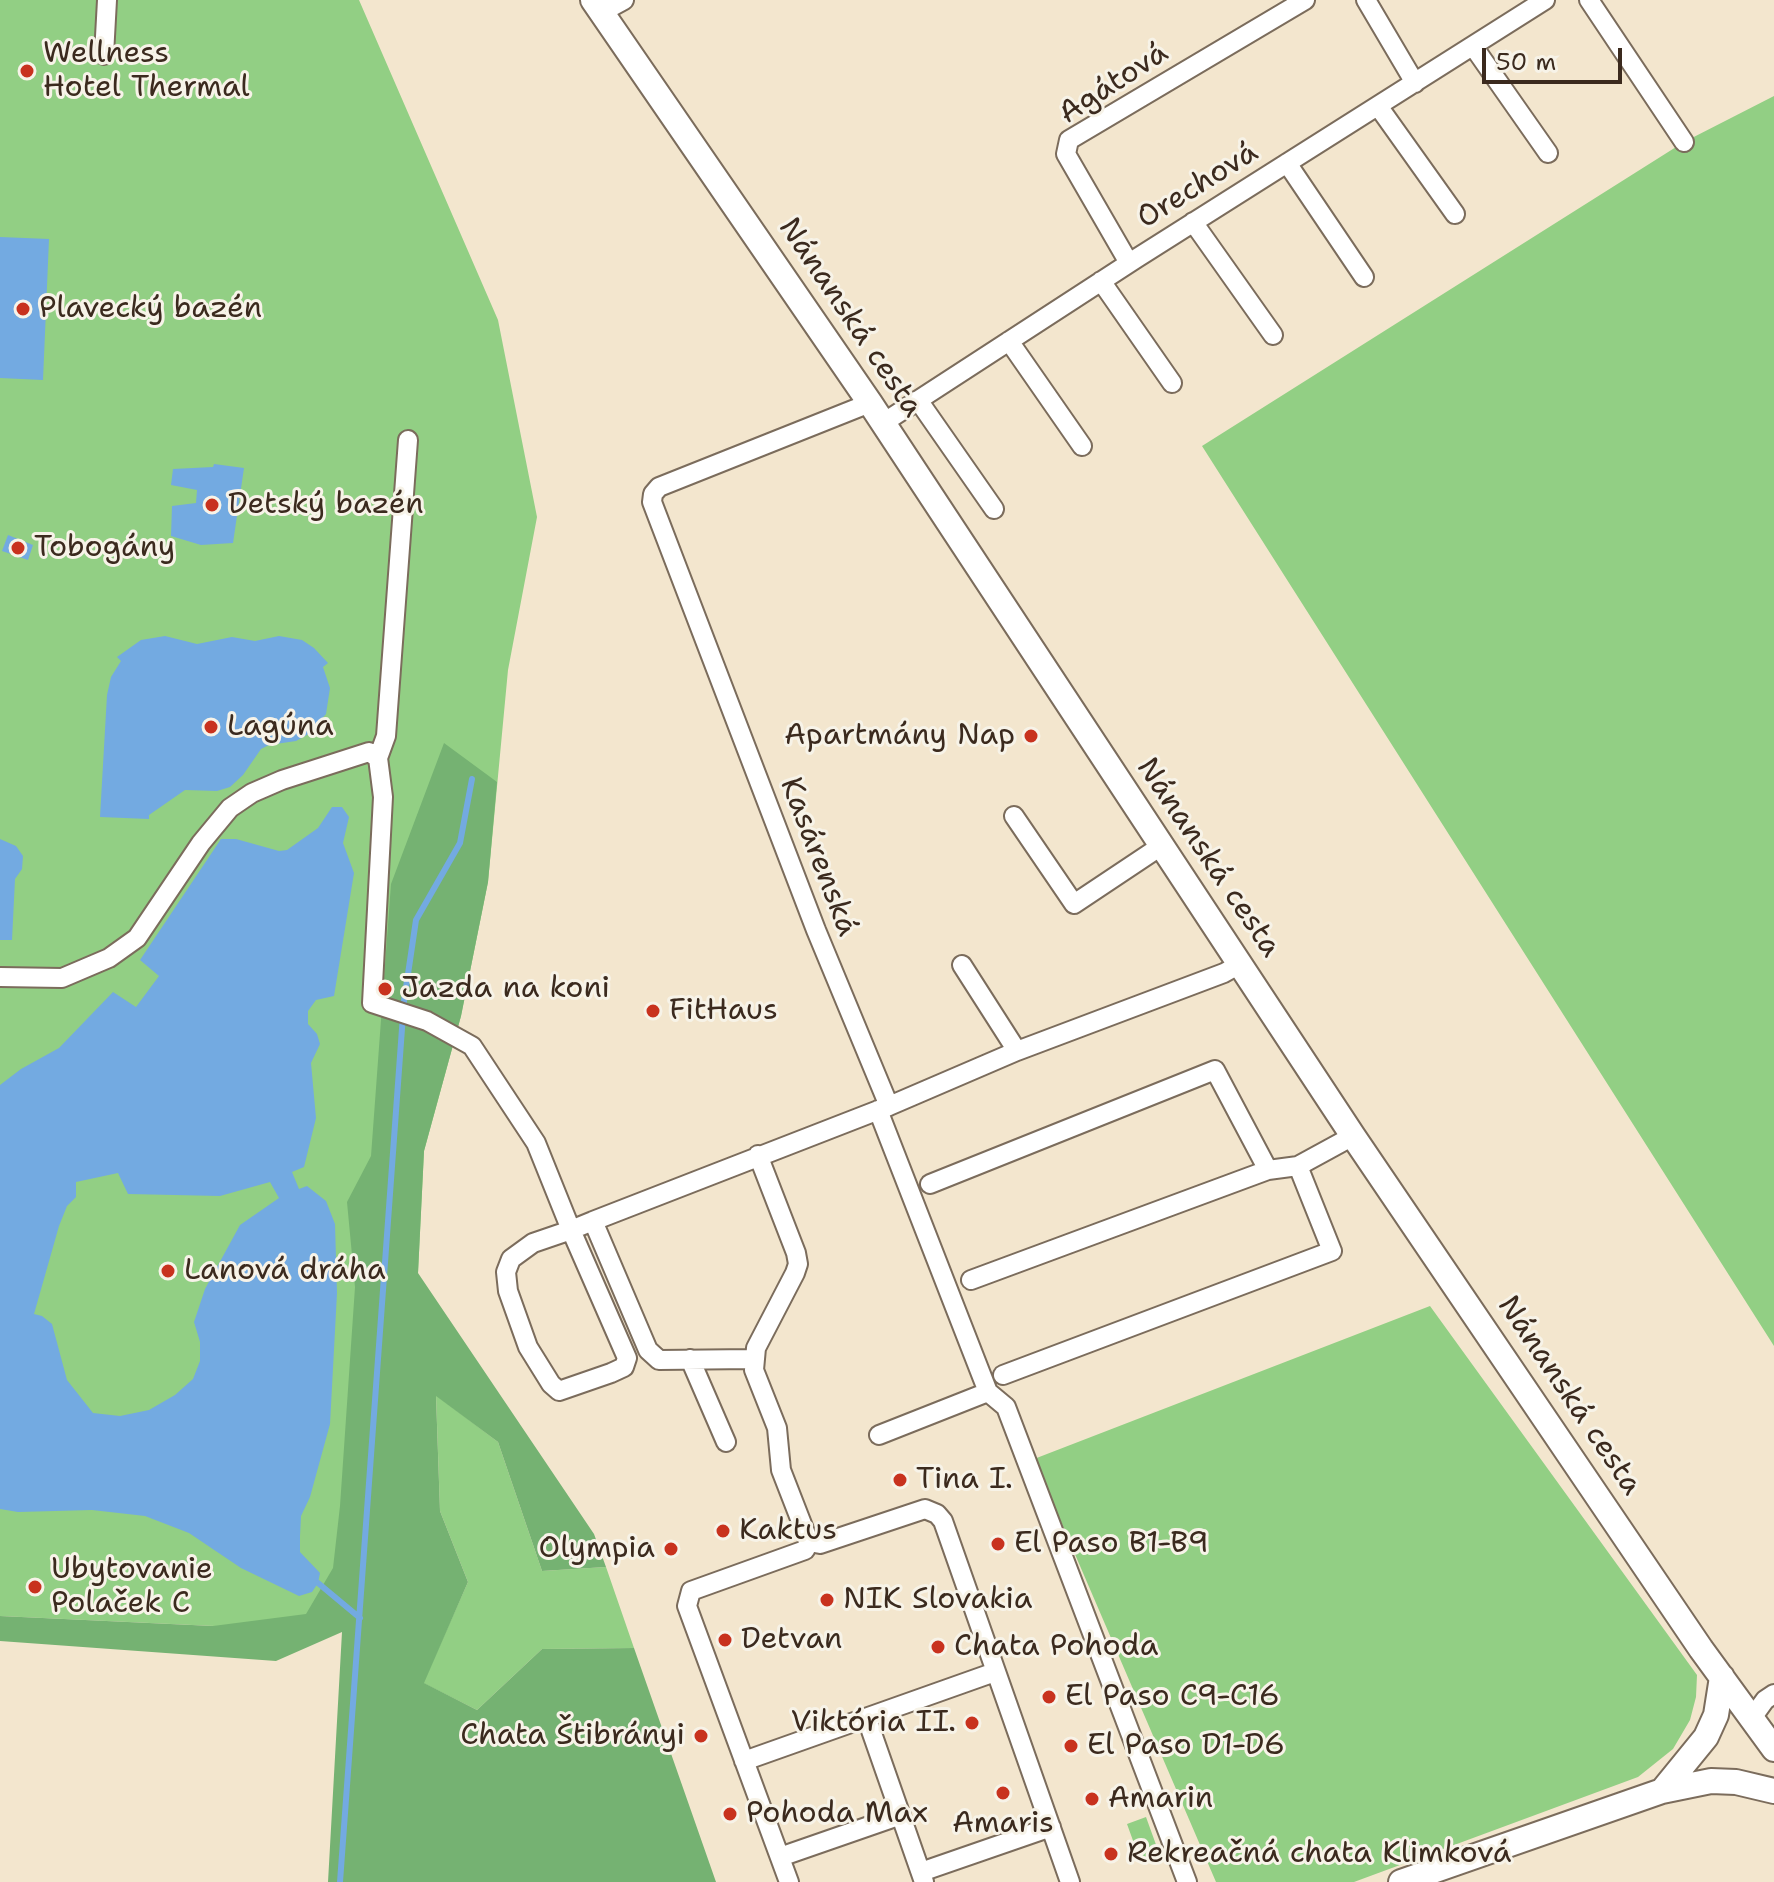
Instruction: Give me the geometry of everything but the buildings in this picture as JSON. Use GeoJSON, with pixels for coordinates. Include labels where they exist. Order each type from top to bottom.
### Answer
{"type":"FeatureCollection","features":[{"type":"Feature","properties":{"kind":"main road","name":"Nánanská cesta"},"geometry":{"type":"LineString","coordinates":[[598,6],[876,413],[1353,1136],[1774,1749]]}},
{"type":"Feature","properties":{"kind":"main road"},"geometry":{"type":"LineString","coordinates":[[1662,1791],[1706,1737],[1716,1715],[1722,1677]]}},
{"type":"Feature","properties":{"kind":"main road"},"geometry":{"type":"LineString","coordinates":[[1401,1882],[1662,1791],[1711,1781],[1736,1782],[1774,1791]]}},
{"type":"Feature","properties":{"kind":"street"},"geometry":{"type":"LineString","coordinates":[[104,55],[107,0]]}},
{"type":"Feature","properties":{"kind":"street"},"geometry":{"type":"LineString","coordinates":[[598,6],[624,0]]}},
{"type":"Feature","properties":{"kind":"street","name":"Agátová"},"geometry":{"type":"LineString","coordinates":[[1129,263],[1066,154],[1069,140],[1305,0]]}},
{"type":"Feature","properties":{"kind":"street"},"geometry":{"type":"LineString","coordinates":[[1366,0],[1415,83]]}},
{"type":"Feature","properties":{"kind":"street","name":"Orechová"},"geometry":{"type":"LineString","coordinates":[[876,413],[918,400],[1545,0]]}},
{"type":"Feature","properties":{"kind":"street"},"geometry":{"type":"LineString","coordinates":[[1589,0],[1684,142]]}},
{"type":"Feature","properties":{"kind":"street"},"geometry":{"type":"LineString","coordinates":[[1473,46],[1548,153]]}},
{"type":"Feature","properties":{"kind":"street"},"geometry":{"type":"LineString","coordinates":[[1378,106],[1455,214]]}},
{"type":"Feature","properties":{"kind":"street"},"geometry":{"type":"LineString","coordinates":[[1287,163],[1364,277]]}},
{"type":"Feature","properties":{"kind":"street"},"geometry":{"type":"LineString","coordinates":[[1193,222],[1273,335]]}},
{"type":"Feature","properties":{"kind":"street"},"geometry":{"type":"LineString","coordinates":[[1101,281],[1172,383]]}},
{"type":"Feature","properties":{"kind":"street"},"geometry":{"type":"LineString","coordinates":[[1009,341],[1082,446]]}},
{"type":"Feature","properties":{"kind":"street"},"geometry":{"type":"LineString","coordinates":[[918,400],[994,509]]}},
{"type":"Feature","properties":{"kind":"street","name":"Kasárenská"},"geometry":{"type":"LineString","coordinates":[[876,413],[659,487],[653,494],[652,502],[988,1392],[1006,1407],[1187,1882]]}},
{"type":"Feature","properties":{"kind":"street"},"geometry":{"type":"LineString","coordinates":[[408,440],[386,736],[378,758],[383,797],[372,1003],[427,1021],[472,1046],[536,1143],[571,1230],[627,1358],[624,1367],[559,1391],[551,1384],[528,1347],[508,1291],[506,1272],[511,1259],[533,1243],[571,1230],[883,1108],[1017,1051],[1220,975],[1240,964]]}},
{"type":"Feature","properties":{"kind":"street"},"geometry":{"type":"LineString","coordinates":[[0,977],[62,978],[109,958],[137,938],[201,843],[230,808],[252,793],[333,763],[369,752],[378,758]]}},
{"type":"Feature","properties":{"kind":"street"},"geometry":{"type":"LineString","coordinates":[[1014,816],[1074,904],[1161,846]]}},
{"type":"Feature","properties":{"kind":"street"},"geometry":{"type":"LineString","coordinates":[[962,965],[1017,1051]]}},
{"type":"Feature","properties":{"kind":"street"},"geometry":{"type":"LineString","coordinates":[[930,1184],[1215,1070],[1268,1170]]}},
{"type":"Feature","properties":{"kind":"street"},"geometry":{"type":"LineString","coordinates":[[971,1280],[1268,1170],[1298,1166],[1353,1136]]}},
{"type":"Feature","properties":{"kind":"street"},"geometry":{"type":"LineString","coordinates":[[758,1155],[798,1264],[756,1348],[754,1370],[777,1428],[781,1470],[809,1542],[805,1550],[691,1591],[687,1606],[789,1882]]}},
{"type":"Feature","properties":{"kind":"street"},"geometry":{"type":"LineString","coordinates":[[1003,1375],[1332,1251],[1298,1166]]}},
{"type":"Feature","properties":{"kind":"street"},"geometry":{"type":"LineString","coordinates":[[593,1221],[648,1350],[659,1360],[753,1359]]}},
{"type":"Feature","properties":{"kind":"street"},"geometry":{"type":"LineString","coordinates":[[690,1359],[726,1442]]}},
{"type":"Feature","properties":{"kind":"street"},"geometry":{"type":"LineString","coordinates":[[879,1435],[988,1392]]}},
{"type":"Feature","properties":{"kind":"street"},"geometry":{"type":"LineString","coordinates":[[809,1542],[820,1544],[925,1509],[937,1514],[943,1521],[1070,1882]]}},
{"type":"Feature","properties":{"kind":"street"},"geometry":{"type":"LineString","coordinates":[[744,1761],[995,1672]]}},
{"type":"Feature","properties":{"kind":"street"},"geometry":{"type":"LineString","coordinates":[[1752,1718],[1765,1700],[1774,1694]]}},
{"type":"Feature","properties":{"kind":"street"},"geometry":{"type":"LineString","coordinates":[[867,1719],[923,1877],[1051,1827]]}},
{"type":"Feature","properties":{"kind":"street"},"geometry":{"type":"LineString","coordinates":[[780,1857],[901,1815]]}},
{"type":"Feature","properties":{"kind":"green space"},"geometry":{"type":"Polygon","coordinates":[[[0,0],[359,0],[498,320],[537,517],[508,670],[488,882],[461,1016],[424,1151],[418,1273],[342,1632],[0,1616],[0,0]]]}},
{"type":"Feature","properties":{"kind":"green space"},"geometry":{"type":"Polygon","coordinates":[[[1774,96],[1774,1346],[1202,446],[1684,142],[1774,96]]]}},
{"type":"Feature","properties":{"kind":"green space"},"geometry":{"type":"Polygon","coordinates":[[[444,743],[497,782],[488,882],[461,1016],[424,1151],[418,1273],[594,1534],[606,1567],[542,1571],[498,1442],[436,1396],[440,1511],[468,1582],[424,1683],[477,1710],[542,1649],[634,1648],[716,1882],[328,1882],[342,1632],[276,1661],[0,1641],[0,1616],[213,1626],[306,1614],[333,1568],[355,1287],[347,1202],[371,1156],[391,884],[444,743]]]}},
{"type":"Feature","properties":{"kind":"green space"},"geometry":{"type":"Polygon","coordinates":[[[1430,1306],[1697,1675],[1690,1720],[1673,1749],[1638,1777],[1354,1882],[1216,1882],[1034,1459],[1430,1306]]]}},
{"type":"Feature","properties":{"kind":"green space"},"geometry":{"type":"Polygon","coordinates":[[[436,1395],[498,1442],[542,1571],[606,1567],[634,1648],[542,1649],[477,1710],[423,1683],[468,1582],[440,1511],[436,1395]]]}},
{"type":"Feature","properties":{"kind":"green space"},"geometry":{"type":"Polygon","coordinates":[[[1146,1817],[1159,1853],[1140,1860],[1127,1824],[1146,1817]]]}},
{"type":"Feature","properties":{"kind":"water","name":"Plavecký bazén"},"geometry":{"type":"Polygon","coordinates":[[[0,237],[49,239],[43,380],[0,378],[0,237]]]}},
{"type":"Feature","properties":{"kind":"water","name":"Detský bazén"},"geometry":{"type":"Polygon","coordinates":[[[214,464],[244,468],[233,543],[201,545],[171,536],[172,506],[196,503],[197,490],[171,485],[173,469],[213,467],[214,464]]]}},
{"type":"Feature","properties":{"kind":"water","name":"Tobogány"},"geometry":{"type":"Polygon","coordinates":[[[8,535],[33,545],[28,560],[2,551],[8,535]]]}},
{"type":"Feature","properties":{"kind":"water","name":"Lagúna"},"geometry":{"type":"Polygon","coordinates":[[[165,636],[197,644],[232,637],[255,641],[279,636],[302,640],[328,663],[323,667],[330,688],[326,714],[307,735],[296,741],[261,749],[243,775],[230,787],[217,791],[185,790],[149,815],[149,819],[100,817],[107,695],[111,677],[121,661],[117,657],[141,640],[165,636]]]}},
{"type":"Feature","properties":{"kind":"water"},"geometry":{"type":"Polygon","coordinates":[[[332,807],[342,807],[349,817],[343,843],[354,873],[334,996],[316,1000],[308,1011],[308,1024],[317,1034],[320,1044],[311,1063],[316,1118],[304,1167],[292,1172],[299,1189],[307,1186],[326,1201],[335,1224],[337,1293],[330,1424],[310,1497],[301,1516],[300,1552],[320,1573],[312,1592],[299,1596],[241,1568],[189,1533],[145,1516],[92,1510],[18,1512],[0,1509],[0,1085],[59,1048],[113,992],[136,1007],[159,976],[140,960],[221,839],[236,839],[279,851],[287,850],[318,828],[332,807]],[[118,1173],[76,1182],[76,1197],[67,1206],[59,1226],[34,1314],[52,1324],[67,1380],[93,1413],[120,1416],[149,1410],[175,1395],[193,1379],[200,1361],[200,1342],[194,1322],[205,1289],[240,1225],[279,1198],[270,1182],[220,1196],[128,1194],[118,1173]]]}},
{"type":"Feature","properties":{"kind":"water"},"geometry":{"type":"Polygon","coordinates":[[[0,839],[16,846],[23,856],[22,869],[15,879],[12,940],[0,940],[0,839]]]}},
{"type":"Feature","properties":{"kind":"waterway"},"geometry":{"type":"LineString","coordinates":[[340,1882],[404,1001],[416,920],[460,843],[472,779]]}},
{"type":"Feature","properties":{"kind":"waterway"},"geometry":{"type":"LineString","coordinates":[[318,1583],[360,1618]]}},
{"type":"Feature","properties":{"kind":"place","name":"Wellness Hotel Thermal"},"geometry":{"type":"Point","coordinates":[27,71]}},
{"type":"Feature","properties":{"kind":"place","name":"Plavecký bazén"},"geometry":{"type":"Point","coordinates":[23,309]}},
{"type":"Feature","properties":{"kind":"place","name":"Detský bazén"},"geometry":{"type":"Point","coordinates":[212,505]}},
{"type":"Feature","properties":{"kind":"place","name":"Tobogány"},"geometry":{"type":"Point","coordinates":[18,548]}},
{"type":"Feature","properties":{"kind":"place","name":"Lagúna"},"geometry":{"type":"Point","coordinates":[211,727]}},
{"type":"Feature","properties":{"kind":"place","name":"Apartmány Nap"},"geometry":{"type":"Point","coordinates":[1031,736]}},
{"type":"Feature","properties":{"kind":"place","name":"Jazda na koni"},"geometry":{"type":"Point","coordinates":[385,989]}},
{"type":"Feature","properties":{"kind":"place","name":"FitHaus"},"geometry":{"type":"Point","coordinates":[653,1011]}},
{"type":"Feature","properties":{"kind":"place","name":"Lanová dráha"},"geometry":{"type":"Point","coordinates":[168,1271]}},
{"type":"Feature","properties":{"kind":"place","name":"Tina I."},"geometry":{"type":"Point","coordinates":[900,1480]}},
{"type":"Feature","properties":{"kind":"place","name":"Kaktus"},"geometry":{"type":"Point","coordinates":[723,1531]}},
{"type":"Feature","properties":{"kind":"place","name":"El Paso B1-B9"},"geometry":{"type":"Point","coordinates":[998,1544]}},
{"type":"Feature","properties":{"kind":"place","name":"Olympia"},"geometry":{"type":"Point","coordinates":[671,1549]}},
{"type":"Feature","properties":{"kind":"place","name":"Ubytovanie Polaček C"},"geometry":{"type":"Point","coordinates":[35,1587]}},
{"type":"Feature","properties":{"kind":"place","name":"NIK Slovakia"},"geometry":{"type":"Point","coordinates":[827,1600]}},
{"type":"Feature","properties":{"kind":"place","name":"Detvan"},"geometry":{"type":"Point","coordinates":[725,1640]}},
{"type":"Feature","properties":{"kind":"place","name":"Chata Pohoda"},"geometry":{"type":"Point","coordinates":[938,1647]}},
{"type":"Feature","properties":{"kind":"place","name":"El Paso C9-C16"},"geometry":{"type":"Point","coordinates":[1049,1697]}},
{"type":"Feature","properties":{"kind":"place","name":"Viktória II."},"geometry":{"type":"Point","coordinates":[972,1723]}},
{"type":"Feature","properties":{"kind":"place","name":"Chata Štibrányi"},"geometry":{"type":"Point","coordinates":[701,1736]}},
{"type":"Feature","properties":{"kind":"place","name":"El Paso D1-D6"},"geometry":{"type":"Point","coordinates":[1071,1746]}},
{"type":"Feature","properties":{"kind":"place","name":"Amaris"},"geometry":{"type":"Point","coordinates":[1003,1793]}},
{"type":"Feature","properties":{"kind":"place","name":"Amarin"},"geometry":{"type":"Point","coordinates":[1092,1799]}},
{"type":"Feature","properties":{"kind":"place","name":"Pohoda Max"},"geometry":{"type":"Point","coordinates":[730,1814]}},
{"type":"Feature","properties":{"kind":"place","name":"Rekreačná chata Klimková"},"geometry":{"type":"Point","coordinates":[1111,1854]}}]}
